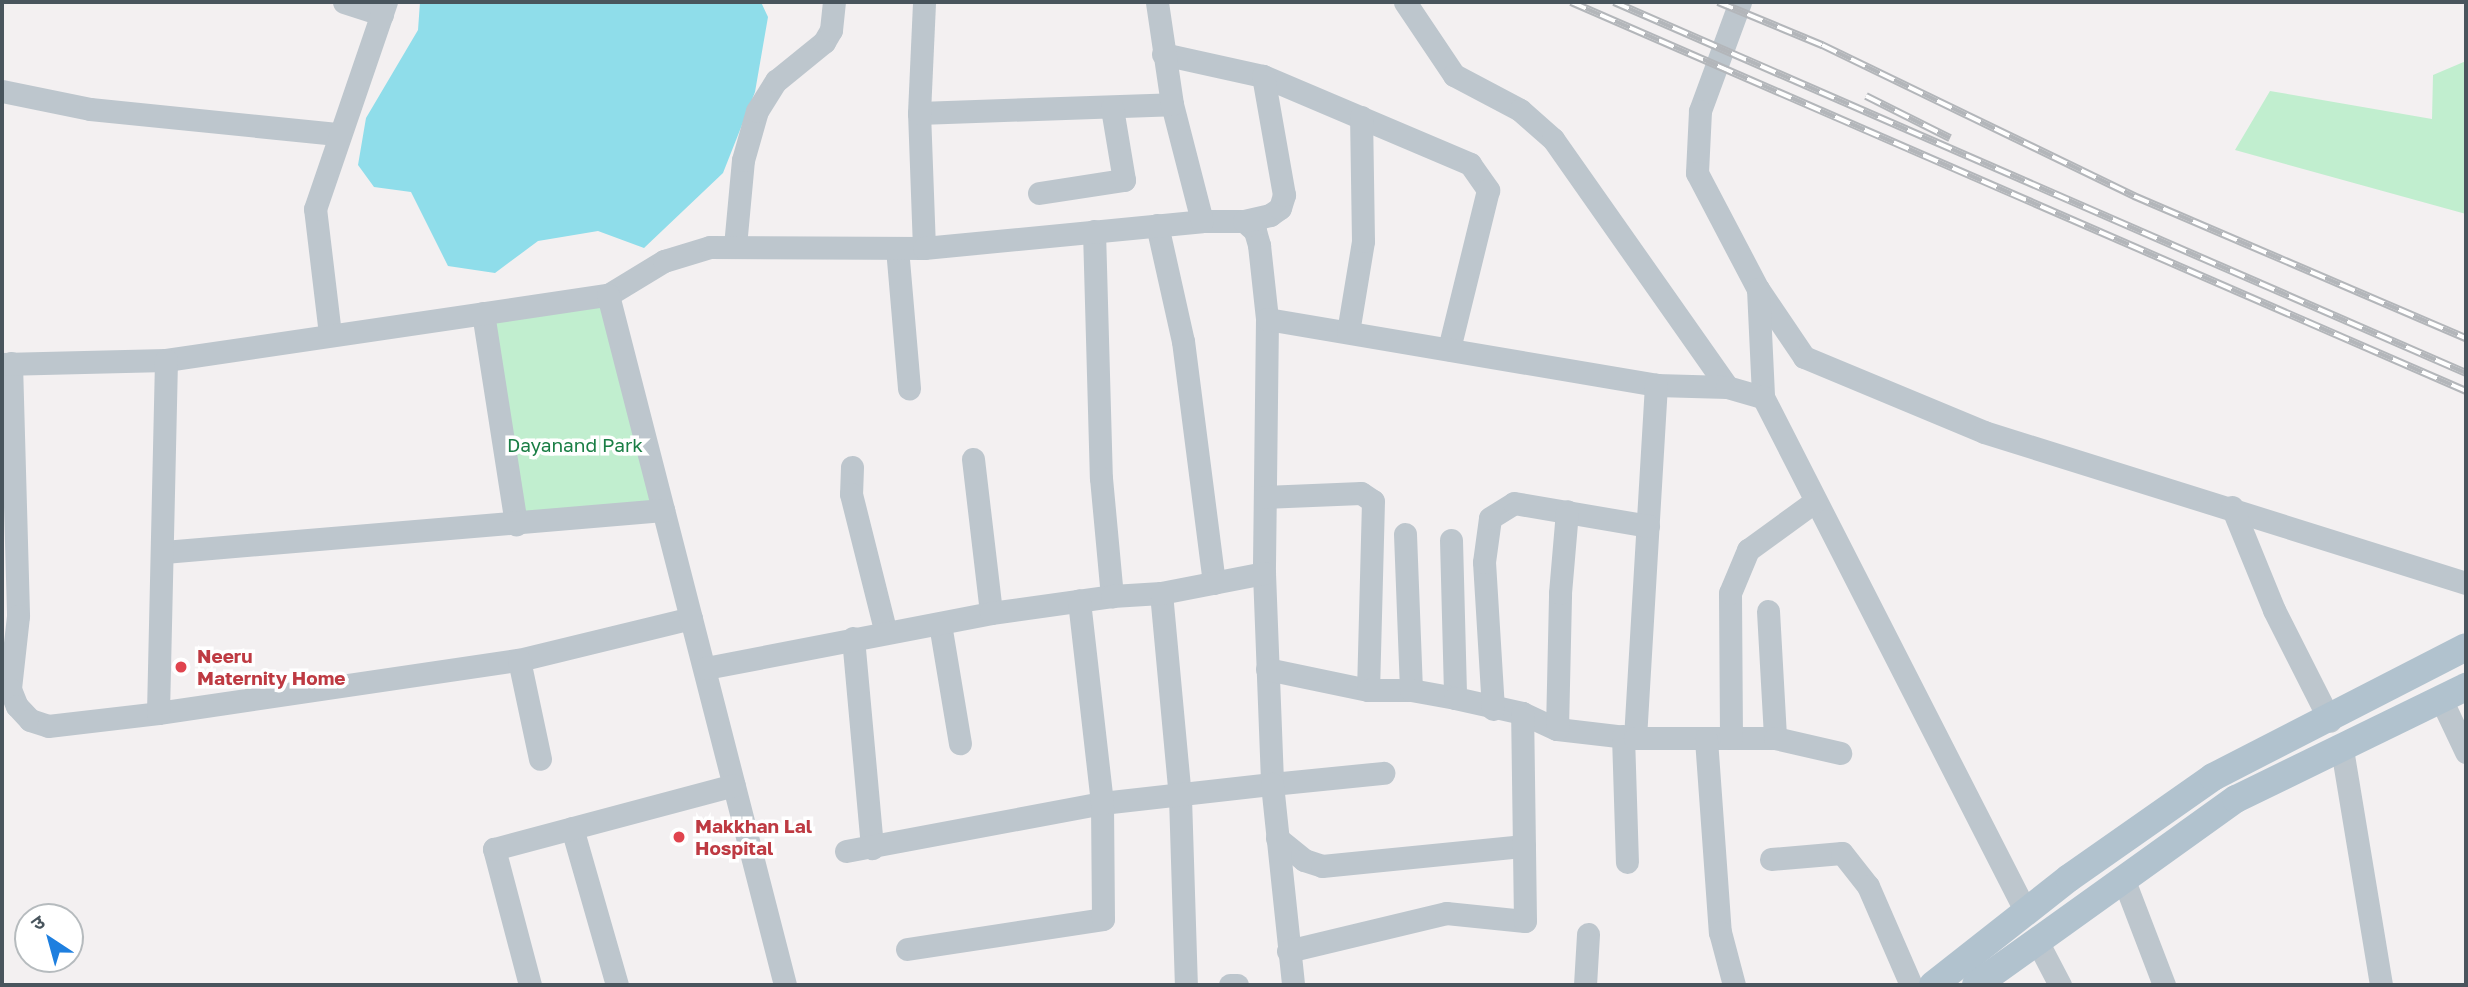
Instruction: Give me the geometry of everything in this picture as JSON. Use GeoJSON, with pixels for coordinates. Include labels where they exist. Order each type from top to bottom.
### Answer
{"type":"FeatureCollection","features":[{"type":"Feature","properties":{"kind":"main road"},"geometry":{"type":"LineString","coordinates":[[1933,985],[2026,912],[2213,777],[2329,721],[2466,647]]}},
{"type":"Feature","properties":{"kind":"main road"},"geometry":{"type":"LineString","coordinates":[[1976,985],[2236,799],[2453,692]]}},
{"type":"Feature","properties":{"kind":"street"},"geometry":{"type":"LineString","coordinates":[[330,334],[315,209],[337,134],[384,8],[344,2]]}},
{"type":"Feature","properties":{"kind":"street"},"geometry":{"type":"LineString","coordinates":[[735,246],[743,160],[757,111],[776,81],[824,42],[831,30],[834,2]]}},
{"type":"Feature","properties":{"kind":"street"},"geometry":{"type":"LineString","coordinates":[[924,2],[919,113],[924,248]]}},
{"type":"Feature","properties":{"kind":"street"},"geometry":{"type":"LineString","coordinates":[[1157,2],[1172,104],[1202,221]]}},
{"type":"Feature","properties":{"kind":"street"},"geometry":{"type":"LineString","coordinates":[[1405,2],[1454,75],[1520,110],[1553,139],[1727,387]]}},
{"type":"Feature","properties":{"kind":"street"},"geometry":{"type":"LineString","coordinates":[[1740,2],[1700,111],[1696,173],[1758,289],[1804,357],[1984,432],[2232,507],[2466,583]]}},
{"type":"Feature","properties":{"kind":"street"},"geometry":{"type":"LineString","coordinates":[[1163,54],[1263,76],[1471,164],[1489,190],[1449,349]]}},
{"type":"Feature","properties":{"kind":"street"},"geometry":{"type":"LineString","coordinates":[[691,618],[519,660],[158,713],[48,726],[30,720],[16,706],[10,689],[18,616],[6,363],[166,360],[608,295],[664,261],[710,247],[924,248],[1202,221],[1244,221],[1270,215],[1280,208],[1284,195],[1263,76]]}},
{"type":"Feature","properties":{"kind":"street"},"geometry":{"type":"LineString","coordinates":[[2,91],[90,109],[337,134]]}},
{"type":"Feature","properties":{"kind":"street"},"geometry":{"type":"LineString","coordinates":[[919,113],[1172,104]]}},
{"type":"Feature","properties":{"kind":"street"},"geometry":{"type":"LineString","coordinates":[[1039,194],[1124,180],[1112,107]]}},
{"type":"Feature","properties":{"kind":"street"},"geometry":{"type":"LineString","coordinates":[[1348,332],[1363,241],[1361,117]]}},
{"type":"Feature","properties":{"kind":"street"},"geometry":{"type":"LineString","coordinates":[[1244,221],[1255,231],[1259,245],[1267,319],[1264,573],[1272,784],[1293,985]]}},
{"type":"Feature","properties":{"kind":"street"},"geometry":{"type":"LineString","coordinates":[[1157,225],[1183,341],[1214,583]]}},
{"type":"Feature","properties":{"kind":"street"},"geometry":{"type":"LineString","coordinates":[[1094,231],[1101,478],[1112,596]]}},
{"type":"Feature","properties":{"kind":"street"},"geometry":{"type":"LineString","coordinates":[[897,248],[909,388]]}},
{"type":"Feature","properties":{"kind":"street"},"geometry":{"type":"LineString","coordinates":[[1758,289],[1763,397],[1814,502],[1866,592],[2026,912]]}},
{"type":"Feature","properties":{"kind":"street"},"geometry":{"type":"LineString","coordinates":[[608,295],[706,668],[785,985]]}},
{"type":"Feature","properties":{"kind":"street"},"geometry":{"type":"LineString","coordinates":[[483,313],[516,524]]}},
{"type":"Feature","properties":{"kind":"street"},"geometry":{"type":"LineString","coordinates":[[1267,319],[1656,385],[1727,387],[1763,397]]}},
{"type":"Feature","properties":{"kind":"street"},"geometry":{"type":"LineString","coordinates":[[158,713],[164,552],[166,360]]}},
{"type":"Feature","properties":{"kind":"street"},"geometry":{"type":"LineString","coordinates":[[1627,862],[1629,737],[1656,385]]}},
{"type":"Feature","properties":{"kind":"street"},"geometry":{"type":"LineString","coordinates":[[973,460],[990,613]]}},
{"type":"Feature","properties":{"kind":"street"},"geometry":{"type":"LineString","coordinates":[[852,467],[852,494],[886,633]]}},
{"type":"Feature","properties":{"kind":"street"},"geometry":{"type":"LineString","coordinates":[[1265,498],[1361,494],[1373,501],[1368,690]]}},
{"type":"Feature","properties":{"kind":"street"},"geometry":{"type":"LineString","coordinates":[[1731,738],[1730,593],[1748,550],[1814,502]]}},
{"type":"Feature","properties":{"kind":"street"},"geometry":{"type":"LineString","coordinates":[[1493,709],[1484,562],[1490,518],[1514,503],[1647,526]]}},
{"type":"Feature","properties":{"kind":"street"},"geometry":{"type":"LineString","coordinates":[[2232,507],[2274,610],[2329,721]]}},
{"type":"Feature","properties":{"kind":"street"},"geometry":{"type":"LineString","coordinates":[[164,552],[663,510]]}},
{"type":"Feature","properties":{"kind":"street"},"geometry":{"type":"LineString","coordinates":[[1557,729],[1559,606],[1567,511]]}},
{"type":"Feature","properties":{"kind":"street"},"geometry":{"type":"LineString","coordinates":[[1405,534],[1411,690]]}},
{"type":"Feature","properties":{"kind":"street"},"geometry":{"type":"LineString","coordinates":[[1451,540],[1455,698]]}},
{"type":"Feature","properties":{"kind":"street"},"geometry":{"type":"LineString","coordinates":[[706,668],[990,613],[1112,596],[1161,593],[1264,573]]}},
{"type":"Feature","properties":{"kind":"street"},"geometry":{"type":"LineString","coordinates":[[1161,593],[1180,797],[1186,985]]}},
{"type":"Feature","properties":{"kind":"street"},"geometry":{"type":"LineString","coordinates":[[907,949],[1103,919],[1102,803],[1079,600]]}},
{"type":"Feature","properties":{"kind":"street"},"geometry":{"type":"LineString","coordinates":[[1768,611],[1775,737]]}},
{"type":"Feature","properties":{"kind":"street"},"geometry":{"type":"LineString","coordinates":[[940,624],[960,743]]}},
{"type":"Feature","properties":{"kind":"street"},"geometry":{"type":"LineString","coordinates":[[853,638],[872,848]]}},
{"type":"Feature","properties":{"kind":"street"},"geometry":{"type":"LineString","coordinates":[[519,660],[540,759]]}},
{"type":"Feature","properties":{"kind":"street"},"geometry":{"type":"LineString","coordinates":[[1268,668],[1368,690],[1411,690],[1455,698],[1493,709],[1522,713],[1557,729],[1629,737],[1775,737],[1840,753]]}},
{"type":"Feature","properties":{"kind":"street"},"geometry":{"type":"LineString","coordinates":[[2453,692],[2466,752]]}},
{"type":"Feature","properties":{"kind":"street"},"geometry":{"type":"LineString","coordinates":[[1288,951],[1446,913],[1525,921],[1522,713]]}},
{"type":"Feature","properties":{"kind":"street"},"geometry":{"type":"LineString","coordinates":[[1706,739],[1720,932],[1734,985]]}},
{"type":"Feature","properties":{"kind":"street"},"geometry":{"type":"LineString","coordinates":[[2342,749],[2381,985]]}},
{"type":"Feature","properties":{"kind":"street"},"geometry":{"type":"LineString","coordinates":[[846,851],[1102,803],[1180,797],[1272,784],[1383,773]]}},
{"type":"Feature","properties":{"kind":"street"},"geometry":{"type":"LineString","coordinates":[[530,985],[494,849],[734,785]]}},
{"type":"Feature","properties":{"kind":"street"},"geometry":{"type":"LineString","coordinates":[[572,828],[617,985]]}},
{"type":"Feature","properties":{"kind":"street"},"geometry":{"type":"LineString","coordinates":[[1277,838],[1304,860],[1322,866],[1524,846]]}},
{"type":"Feature","properties":{"kind":"street"},"geometry":{"type":"LineString","coordinates":[[1771,859],[1842,853],[1868,886],[1911,985]]}},
{"type":"Feature","properties":{"kind":"street"},"geometry":{"type":"LineString","coordinates":[[2123,878],[2164,985]]}},
{"type":"Feature","properties":{"kind":"street"},"geometry":{"type":"LineString","coordinates":[[1585,985],[1588,934]]}},
{"type":"Feature","properties":{"kind":"street"},"geometry":{"type":"LineString","coordinates":[[2036,941],[2060,985]]}},
{"type":"Feature","properties":{"kind":"street"},"geometry":{"type":"LineString","coordinates":[[1230,985],[1237,985]]}},
{"type":"Feature","properties":{"kind":"green space"},"geometry":{"type":"Polygon","coordinates":[[[2466,61],[2466,214],[2235,150],[2270,91],[2432,119],[2433,75],[2466,61]]]}},
{"type":"Feature","properties":{"kind":"green space","name":"Dayanand Park"},"geometry":{"type":"Polygon","coordinates":[[[603,304],[656,503],[522,517],[490,319],[603,304]]]}},
{"type":"Feature","properties":{"kind":"water"},"geometry":{"type":"Polygon","coordinates":[[[420,2],[761,2],[768,17],[755,92],[723,173],[644,248],[598,231],[538,241],[495,273],[448,266],[411,192],[374,187],[358,165],[366,118],[418,30],[420,2]]]}},
{"type":"Feature","properties":{"kind":"railway"},"geometry":{"type":"LineString","coordinates":[[1571,2],[2466,391]]}},
{"type":"Feature","properties":{"kind":"railway"},"geometry":{"type":"LineString","coordinates":[[1614,2],[2466,373]]}},
{"type":"Feature","properties":{"kind":"railway"},"geometry":{"type":"LineString","coordinates":[[1718,2],[1822,45],[2134,196],[2466,338]]}},
{"type":"Feature","properties":{"kind":"railway"},"geometry":{"type":"LineString","coordinates":[[1866,96],[1950,138]]}},
{"type":"Feature","properties":{"kind":"place","name":"Neeru Maternity Home"},"geometry":{"type":"Point","coordinates":[181,667]}},
{"type":"Feature","properties":{"kind":"place","name":"Makkhan Lal Hospital"},"geometry":{"type":"Point","coordinates":[679,837]}}]}
